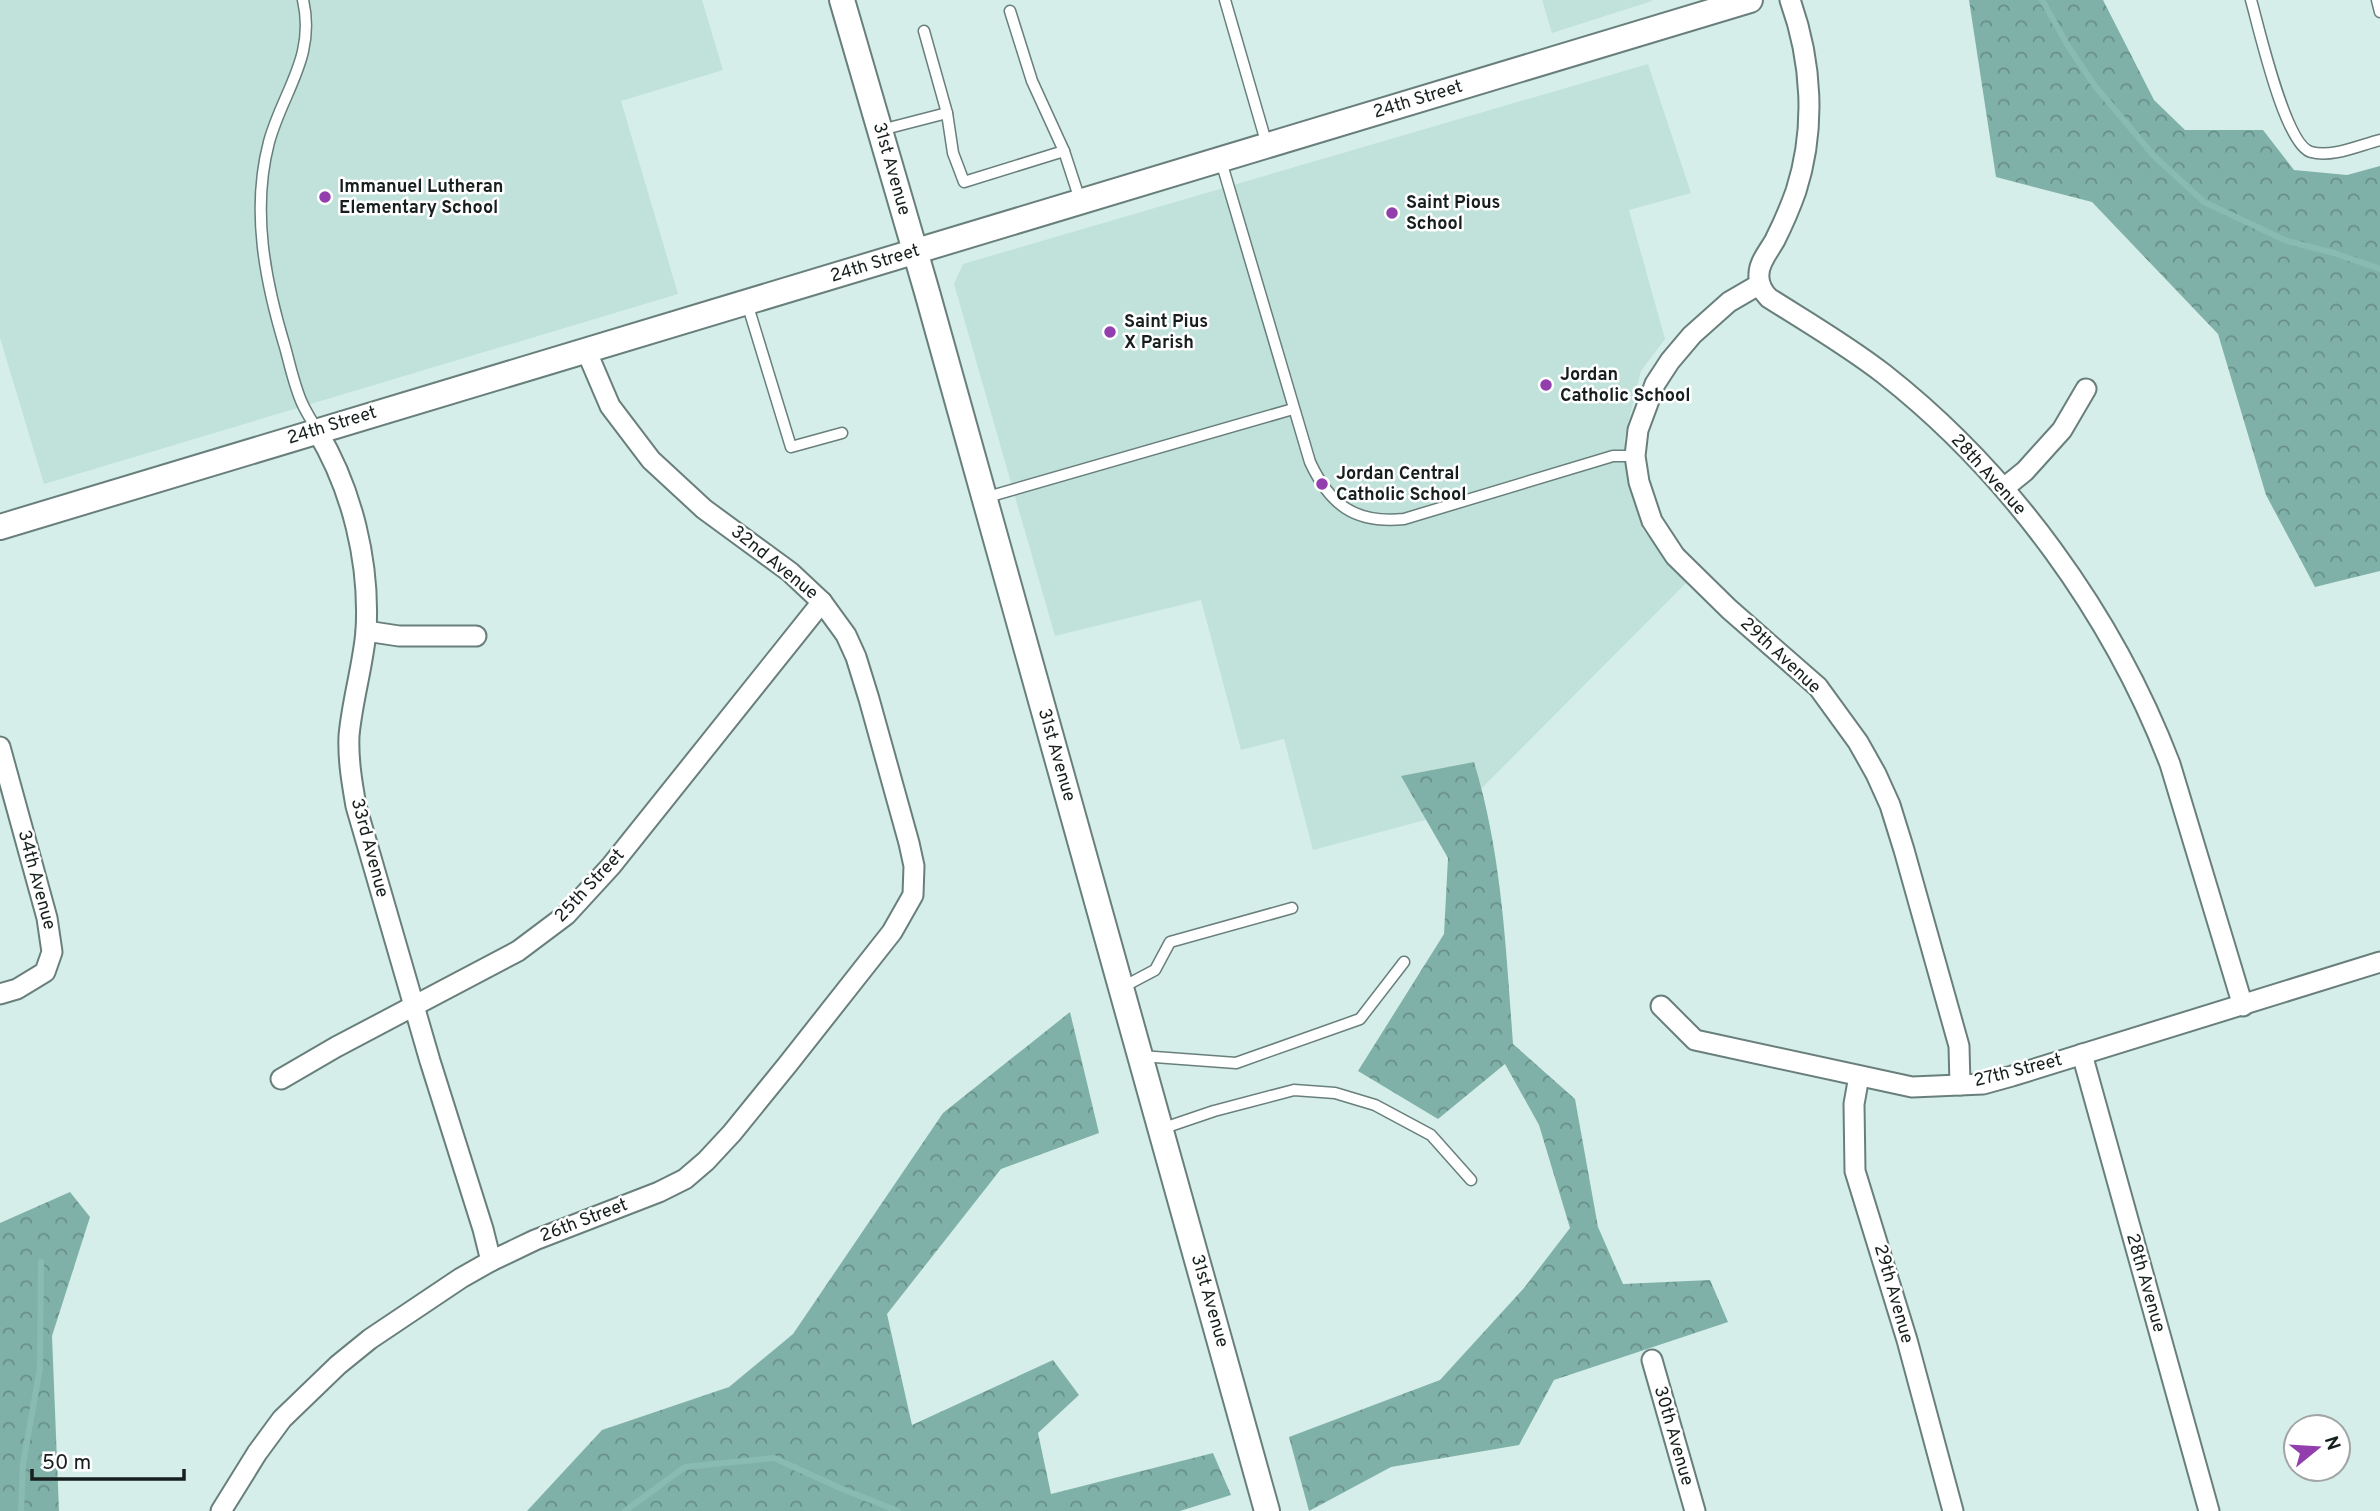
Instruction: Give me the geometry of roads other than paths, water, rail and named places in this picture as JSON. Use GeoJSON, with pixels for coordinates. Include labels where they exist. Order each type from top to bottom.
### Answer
{"type":"FeatureCollection","features":[{"type":"Feature","properties":{"kind":"street","name":"31st Avenue"},"geometry":{"type":"LineString","coordinates":[[842,0],[881,130],[1267,1511]]}},
{"type":"Feature","properties":{"kind":"street","name":"24th Street"},"geometry":{"type":"LineString","coordinates":[[0,527],[1750,0]]}},
{"type":"Feature","properties":{"kind":"street"},"geometry":{"type":"LineString","coordinates":[[1760,284],[1758,273],[1796,190],[1807,143],[1808,71],[1790,0]]}},
{"type":"Feature","properties":{"kind":"street","name":"29th Avenue"},"geometry":{"type":"LineString","coordinates":[[1760,284],[1729,302],[1692,335],[1655,384],[1638,430],[1635,456],[1639,482],[1651,521],[1675,556],[1729,609],[1818,687],[1858,742],[1876,775],[1890,805],[1904,850],[1959,1046],[1960,1085]]}},
{"type":"Feature","properties":{"kind":"street","name":"28th Avenue"},"geometry":{"type":"LineString","coordinates":[[1760,284],[1769,298],[1884,373],[1964,446],[2004,488],[2063,564],[2093,608],[2124,663],[2159,735],[2181,795],[2243,1006]]}},
{"type":"Feature","properties":{"kind":"street","name":"32nd Avenue"},"geometry":{"type":"LineString","coordinates":[[586,350],[610,406],[651,460],[694,500],[790,572],[822,602],[846,635],[866,688],[909,843],[914,866],[913,895]]}},
{"type":"Feature","properties":{"kind":"street"},"geometry":{"type":"LineString","coordinates":[[2004,488],[2025,471],[2062,430],[2086,388]]}},
{"type":"Feature","properties":{"kind":"street","name":"33rd Avenue"},"geometry":{"type":"LineString","coordinates":[[317,431],[332,456],[344,487],[358,537],[363,569],[366,631],[349,738],[356,806],[491,1261]]}},
{"type":"Feature","properties":{"kind":"street","name":"25th Street"},"geometry":{"type":"LineString","coordinates":[[281,1079],[336,1047],[519,951],[574,907],[611,866],[822,602]]}},
{"type":"Feature","properties":{"kind":"street"},"geometry":{"type":"LineString","coordinates":[[366,631],[400,636],[476,636]]}},
{"type":"Feature","properties":{"kind":"street","name":"34th Avenue"},"geometry":{"type":"LineString","coordinates":[[0,747],[51,938],[52,952],[45,972],[17,989],[0,994]]}},
{"type":"Feature","properties":{"kind":"street","name":"26th Street"},"geometry":{"type":"LineString","coordinates":[[221,1511],[282,1419],[338,1365],[370,1339],[491,1261],[535,1240],[659,1192],[685,1179],[706,1161],[772,1084],[892,932],[913,895]]}},
{"type":"Feature","properties":{"kind":"street","name":"27th Street"},"geometry":{"type":"LineString","coordinates":[[1661,1006],[1695,1041],[1912,1087],[1983,1084],[2380,962]]}},
{"type":"Feature","properties":{"kind":"street","name":"28th Avenue"},"geometry":{"type":"LineString","coordinates":[[2082,1054],[2209,1511]]}},
{"type":"Feature","properties":{"kind":"street","name":"29th Avenue"},"geometry":{"type":"LineString","coordinates":[[1859,1076],[1853,1125],[1856,1171],[1901,1317],[1953,1511]]}},
{"type":"Feature","properties":{"kind":"street","name":"30th Avenue"},"geometry":{"type":"LineString","coordinates":[[1652,1360],[1695,1511]]}},
{"type":"Feature","properties":{"kind":"lane"},"geometry":{"type":"LineString","coordinates":[[303,0],[307,39],[270,141],[263,176],[262,243],[270,298],[302,402],[317,431]]}},
{"type":"Feature","properties":{"kind":"lane"},"geometry":{"type":"LineString","coordinates":[[1225,0],[1268,146]]}},
{"type":"Feature","properties":{"kind":"lane"},"geometry":{"type":"LineString","coordinates":[[2251,0],[2284,116],[2302,146],[2309,152],[2321,153],[2380,140]]}},
{"type":"Feature","properties":{"kind":"lane"},"geometry":{"type":"LineString","coordinates":[[2377,0],[2380,12]]}},
{"type":"Feature","properties":{"kind":"lane"},"geometry":{"type":"LineString","coordinates":[[1010,11],[1032,81],[1065,151],[1080,202]]}},
{"type":"Feature","properties":{"kind":"lane"},"geometry":{"type":"LineString","coordinates":[[924,31],[947,113],[953,153],[964,182],[1065,151]]}},
{"type":"Feature","properties":{"kind":"lane"},"geometry":{"type":"LineString","coordinates":[[881,130],[947,113]]}},
{"type":"Feature","properties":{"kind":"lane"},"geometry":{"type":"LineString","coordinates":[[1221,160],[1310,463],[1328,494],[1349,511],[1374,519],[1404,519],[1613,456],[1635,456]]}},
{"type":"Feature","properties":{"kind":"lane"},"geometry":{"type":"LineString","coordinates":[[747,303],[791,447],[842,433]]}},
{"type":"Feature","properties":{"kind":"lane"},"geometry":{"type":"LineString","coordinates":[[984,498],[1293,409]]}},
{"type":"Feature","properties":{"kind":"lane"},"geometry":{"type":"LineString","coordinates":[[1121,989],[1155,970],[1170,942],[1292,908]]}},
{"type":"Feature","properties":{"kind":"lane"},"geometry":{"type":"LineString","coordinates":[[1140,1056],[1236,1063],[1249,1059],[1360,1019],[1405,962]]}},
{"type":"Feature","properties":{"kind":"lane"},"geometry":{"type":"LineString","coordinates":[[1161,1129],[1214,1111],[1294,1090],[1335,1093],[1375,1105],[1431,1135],[1471,1180]]}},
{"type":"Feature","properties":{"kind":"waterway"},"geometry":{"type":"LineString","coordinates":[[2042,0],[2095,86],[2154,156],[2204,202],[2287,241],[2380,269]]}},
{"type":"Feature","properties":{"kind":"waterway"},"geometry":{"type":"LineString","coordinates":[[21,1511],[23,1464],[40,1368],[41,1262]]}},
{"type":"Feature","properties":{"kind":"waterway"},"geometry":{"type":"LineString","coordinates":[[625,1511],[685,1467],[774,1458],[898,1511]]}},
{"type":"Feature","properties":{"kind":"place","name":"Immanuel Lutheran Elementary School"},"geometry":{"type":"Point","coordinates":[325,197]}},
{"type":"Feature","properties":{"kind":"place","name":"Saint Pious School"},"geometry":{"type":"Point","coordinates":[1392,213]}},
{"type":"Feature","properties":{"kind":"place","name":"Saint Pius X Parish"},"geometry":{"type":"Point","coordinates":[1110,332]}},
{"type":"Feature","properties":{"kind":"place","name":"Jordan Catholic School"},"geometry":{"type":"Point","coordinates":[1546,385]}},
{"type":"Feature","properties":{"kind":"place","name":"Jordan Central Catholic School"},"geometry":{"type":"Point","coordinates":[1322,484]}}]}
